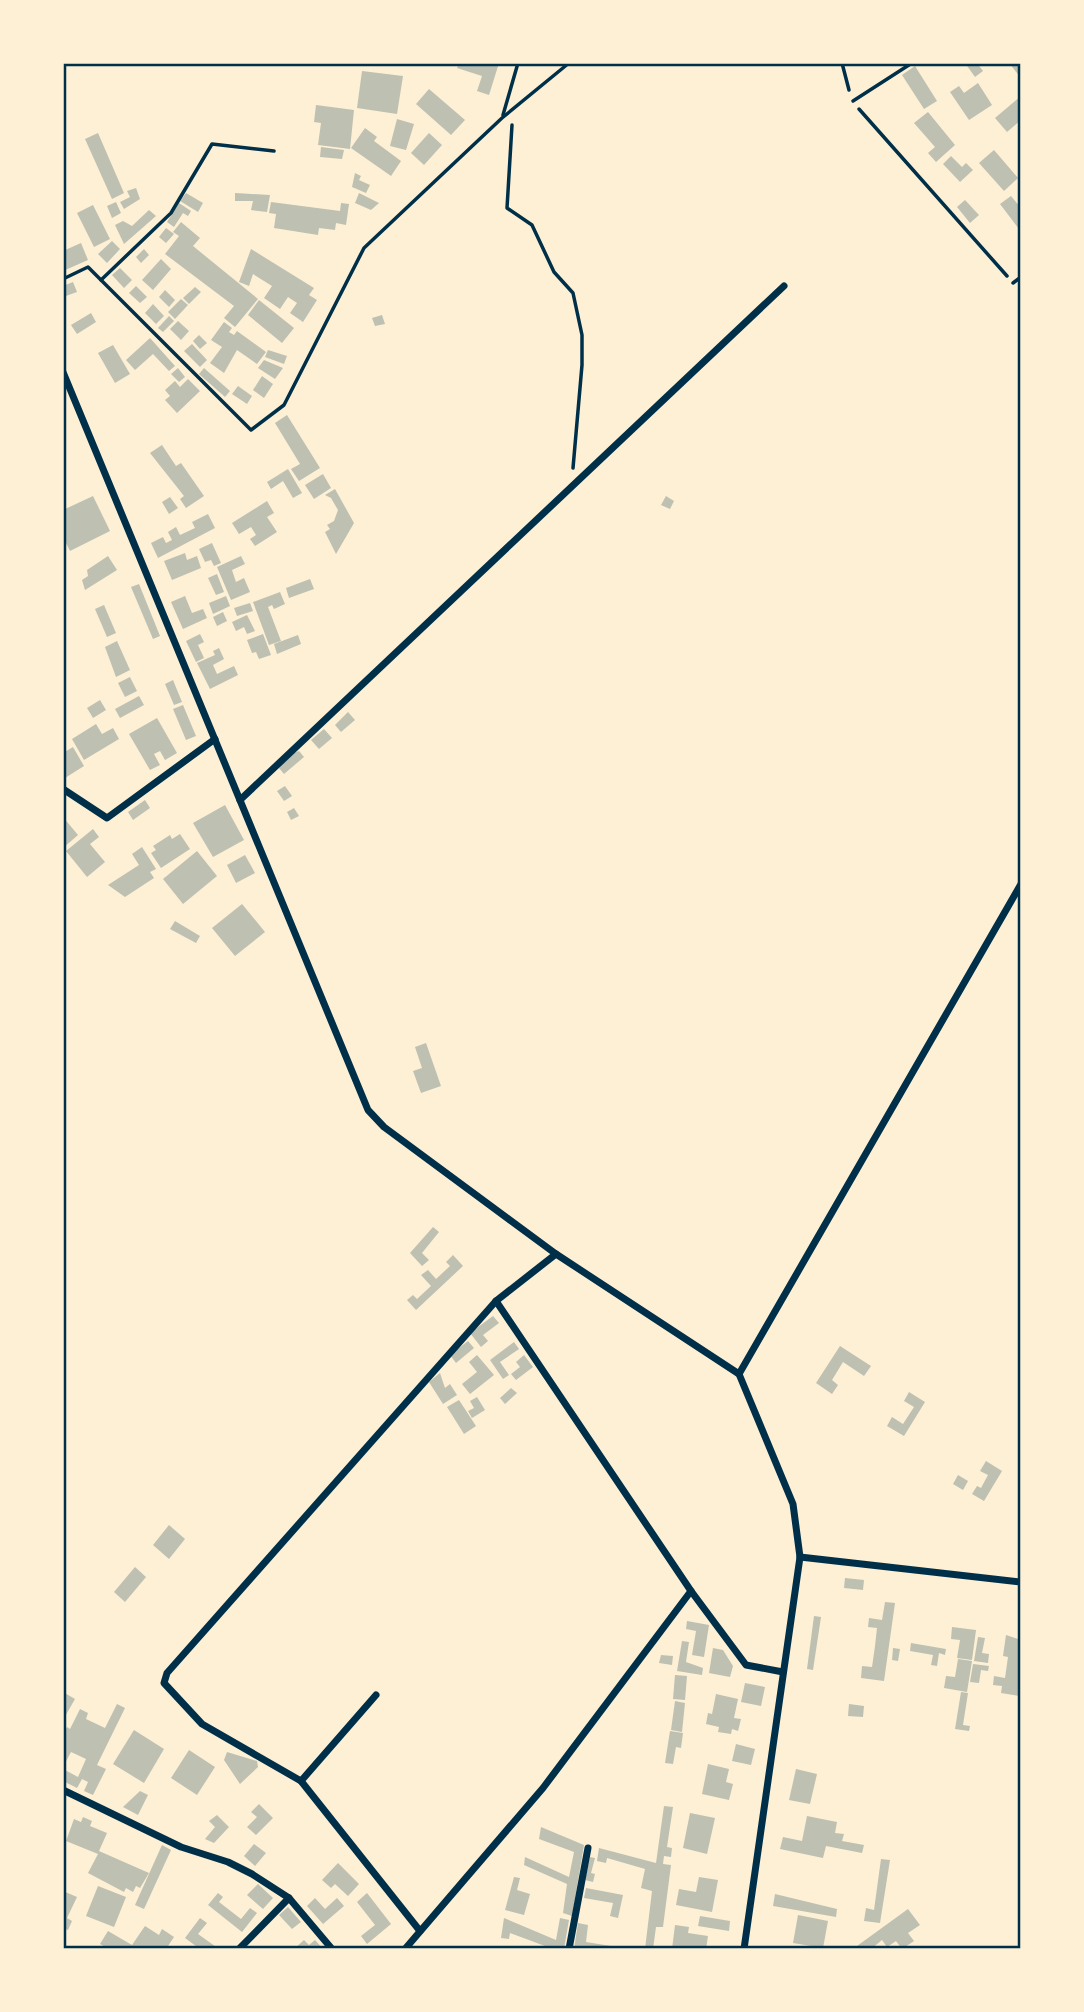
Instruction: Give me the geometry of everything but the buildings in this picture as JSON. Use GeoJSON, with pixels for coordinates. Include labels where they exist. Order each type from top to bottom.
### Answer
{"type":"FeatureCollection","features":[{"type":"Feature","properties":{"kind":"street"},"geometry":{"type":"LineString","coordinates":[[240,800],[785,286]]}},
{"type":"Feature","properties":{"kind":"street"},"geometry":{"type":"LineString","coordinates":[[63,372],[369,1111],[384,1127],[556,1254],[739,1374],[793,1504],[800,1557],[744,1949]]}},
{"type":"Feature","properties":{"kind":"street"},"geometry":{"type":"LineString","coordinates":[[63,789],[107,818],[215,739]]}},
{"type":"Feature","properties":{"kind":"street"},"geometry":{"type":"LineString","coordinates":[[739,1374],[1021,884]]}},
{"type":"Feature","properties":{"kind":"street"},"geometry":{"type":"LineString","coordinates":[[420,1931],[301,1781],[202,1724],[166,1688],[167,1673],[496,1301],[556,1254]]}},
{"type":"Feature","properties":{"kind":"street"},"geometry":{"type":"LineString","coordinates":[[496,1301],[691,1591],[746,1665],[783,1672]]}},
{"type":"Feature","properties":{"kind":"street"},"geometry":{"type":"LineString","coordinates":[[800,1557],[1021,1583]]}},
{"type":"Feature","properties":{"kind":"street"},"geometry":{"type":"LineString","coordinates":[[405,1949],[542,1788],[691,1591]]}},
{"type":"Feature","properties":{"kind":"street"},"geometry":{"type":"LineString","coordinates":[[301,1781],[376,1695]]}},
{"type":"Feature","properties":{"kind":"street"},"geometry":{"type":"LineString","coordinates":[[63,1790],[181,1847],[228,1862],[289,1898],[332,1949]]}},
{"type":"Feature","properties":{"kind":"street"},"geometry":{"type":"LineString","coordinates":[[569,1949],[588,1848]]}},
{"type":"Feature","properties":{"kind":"street"},"geometry":{"type":"LineString","coordinates":[[239,1949],[289,1898]]}},
{"type":"Feature","properties":{"kind":"lane"},"geometry":{"type":"LineString","coordinates":[[502,118],[518,63]]}},
{"type":"Feature","properties":{"kind":"lane"},"geometry":{"type":"LineString","coordinates":[[63,279],[88,267],[251,430],[284,405],[364,248],[502,118],[569,63]]}},
{"type":"Feature","properties":{"kind":"lane"},"geometry":{"type":"LineString","coordinates":[[853,101],[912,63]]}},
{"type":"Feature","properties":{"kind":"lane"},"geometry":{"type":"LineString","coordinates":[[101,280],[171,213],[212,144],[274,151]]}},
{"type":"Feature","properties":{"kind":"lane"},"geometry":{"type":"LineString","coordinates":[[1013,283],[1021,277]]}},
{"type":"Feature","properties":{"kind":"path"},"geometry":{"type":"LineString","coordinates":[[842,63],[853,101],[1013,283]]}},
{"type":"Feature","properties":{"kind":"path"},"geometry":{"type":"LineString","coordinates":[[513,109],[507,208],[532,225],[554,272],[573,293],[582,335],[571,488]]}}]}
